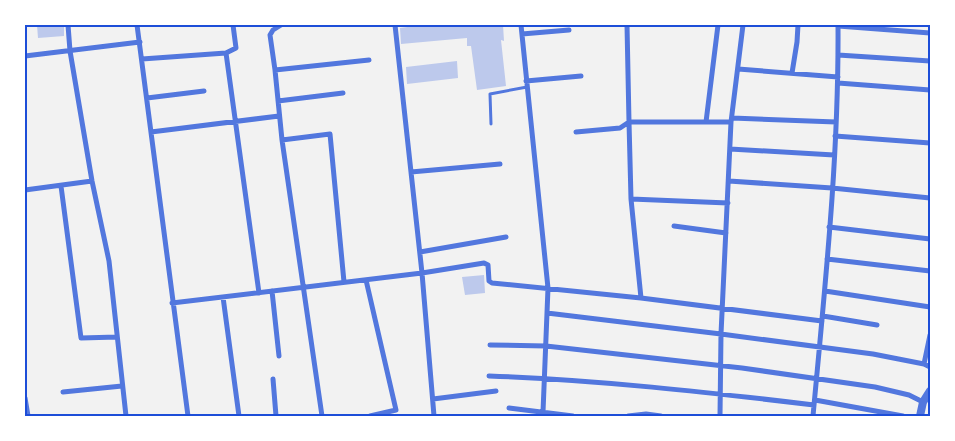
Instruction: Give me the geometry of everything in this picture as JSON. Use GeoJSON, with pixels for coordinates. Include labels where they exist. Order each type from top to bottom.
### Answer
{"type":"FeatureCollection","features":[{"type":"Feature","properties":{"kind":"street"},"geometry":{"type":"LineString","coordinates":[[68,25],[70,51],[92,181],[109,261],[126,416]]}},
{"type":"Feature","properties":{"kind":"street"},"geometry":{"type":"LineString","coordinates":[[138,25],[172,303],[188,416]]}},
{"type":"Feature","properties":{"kind":"street"},"geometry":{"type":"LineString","coordinates":[[142,59],[226,53],[236,48],[233,25]]}},
{"type":"Feature","properties":{"kind":"street"},"geometry":{"type":"LineString","coordinates":[[281,25],[273,30],[270,36],[276,70],[282,140],[322,416]]}},
{"type":"Feature","properties":{"kind":"street"},"geometry":{"type":"LineString","coordinates":[[396,25],[420,252],[434,416]]}},
{"type":"Feature","properties":{"kind":"street"},"geometry":{"type":"LineString","coordinates":[[521,25],[548,288],[542,412]]}},
{"type":"Feature","properties":{"kind":"street"},"geometry":{"type":"LineString","coordinates":[[627,25],[631,199],[641,298]]}},
{"type":"Feature","properties":{"kind":"street"},"geometry":{"type":"LineString","coordinates":[[706,122],[718,25]]}},
{"type":"Feature","properties":{"kind":"street"},"geometry":{"type":"LineString","coordinates":[[720,416],[721,334],[731,120],[743,25]]}},
{"type":"Feature","properties":{"kind":"street"},"geometry":{"type":"LineString","coordinates":[[792,74],[798,25]]}},
{"type":"Feature","properties":{"kind":"street"},"geometry":{"type":"LineString","coordinates":[[813,416],[823,318],[832,188],[838,80],[838,25],[930,33]]}},
{"type":"Feature","properties":{"kind":"street"},"geometry":{"type":"LineString","coordinates":[[522,34],[570,30]]}},
{"type":"Feature","properties":{"kind":"street"},"geometry":{"type":"LineString","coordinates":[[25,56],[140,42]]}},
{"type":"Feature","properties":{"kind":"street"},"geometry":{"type":"LineString","coordinates":[[226,53],[259,292]]}},
{"type":"Feature","properties":{"kind":"street"},"geometry":{"type":"LineString","coordinates":[[838,55],[930,61]]}},
{"type":"Feature","properties":{"kind":"street"},"geometry":{"type":"LineString","coordinates":[[276,70],[369,60]]}},
{"type":"Feature","properties":{"kind":"street"},"geometry":{"type":"LineString","coordinates":[[738,68],[930,90]]}},
{"type":"Feature","properties":{"kind":"street"},"geometry":{"type":"LineString","coordinates":[[527,84],[581,76]]}},
{"type":"Feature","properties":{"kind":"street"},"geometry":{"type":"LineString","coordinates":[[146,98],[204,92]]}},
{"type":"Feature","properties":{"kind":"street"},"geometry":{"type":"LineString","coordinates":[[278,100],[343,93]]}},
{"type":"Feature","properties":{"kind":"street"},"geometry":{"type":"LineString","coordinates":[[151,132],[279,116]]}},
{"type":"Feature","properties":{"kind":"street"},"geometry":{"type":"LineString","coordinates":[[576,132],[620,128],[629,122],[706,122],[731,120],[836,122]]}},
{"type":"Feature","properties":{"kind":"street"},"geometry":{"type":"LineString","coordinates":[[282,140],[330,134],[344,282]]}},
{"type":"Feature","properties":{"kind":"street"},"geometry":{"type":"LineString","coordinates":[[835,136],[930,143]]}},
{"type":"Feature","properties":{"kind":"street"},"geometry":{"type":"LineString","coordinates":[[730,149],[834,155]]}},
{"type":"Feature","properties":{"kind":"street"},"geometry":{"type":"LineString","coordinates":[[411,172],[500,164]]}},
{"type":"Feature","properties":{"kind":"street"},"geometry":{"type":"LineString","coordinates":[[25,190],[92,181]]}},
{"type":"Feature","properties":{"kind":"street"},"geometry":{"type":"LineString","coordinates":[[728,181],[832,188],[930,198]]}},
{"type":"Feature","properties":{"kind":"street"},"geometry":{"type":"LineString","coordinates":[[61,186],[81,338],[117,337]]}},
{"type":"Feature","properties":{"kind":"street"},"geometry":{"type":"LineString","coordinates":[[631,199],[728,204]]}},
{"type":"Feature","properties":{"kind":"street"},"geometry":{"type":"LineString","coordinates":[[674,226],[726,233]]}},
{"type":"Feature","properties":{"kind":"street"},"geometry":{"type":"LineString","coordinates":[[829,227],[930,239]]}},
{"type":"Feature","properties":{"kind":"street"},"geometry":{"type":"LineString","coordinates":[[420,252],[506,237]]}},
{"type":"Feature","properties":{"kind":"street"},"geometry":{"type":"LineString","coordinates":[[827,259],[930,271]]}},
{"type":"Feature","properties":{"kind":"street"},"geometry":{"type":"LineString","coordinates":[[172,303],[486,264],[489,267],[490,282],[877,325]]}},
{"type":"Feature","properties":{"kind":"street"},"geometry":{"type":"LineString","coordinates":[[366,280],[397,413],[370,416]]}},
{"type":"Feature","properties":{"kind":"street"},"geometry":{"type":"LineString","coordinates":[[272,291],[279,356]]}},
{"type":"Feature","properties":{"kind":"street"},"geometry":{"type":"LineString","coordinates":[[825,291],[930,307]]}},
{"type":"Feature","properties":{"kind":"street"},"geometry":{"type":"LineString","coordinates":[[223,297],[239,416]]}},
{"type":"Feature","properties":{"kind":"street"},"geometry":{"type":"LineString","coordinates":[[547,313],[873,354],[924,364],[930,367]]}},
{"type":"Feature","properties":{"kind":"street"},"geometry":{"type":"LineString","coordinates":[[924,364],[930,335]]}},
{"type":"Feature","properties":{"kind":"street"},"geometry":{"type":"LineString","coordinates":[[490,345],[546,346],[721,365],[875,387],[909,395],[919,400]]}},
{"type":"Feature","properties":{"kind":"street"},"geometry":{"type":"LineString","coordinates":[[489,376],[544,378],[814,402],[901,416]]}},
{"type":"Feature","properties":{"kind":"street"},"geometry":{"type":"LineString","coordinates":[[273,379],[276,416]]}},
{"type":"Feature","properties":{"kind":"street"},"geometry":{"type":"LineString","coordinates":[[63,392],[122,386]]}},
{"type":"Feature","properties":{"kind":"street"},"geometry":{"type":"LineString","coordinates":[[433,399],[496,391]]}},
{"type":"Feature","properties":{"kind":"street"},"geometry":{"type":"LineString","coordinates":[[919,400],[930,391]]}},
{"type":"Feature","properties":{"kind":"street"},"geometry":{"type":"LineString","coordinates":[[25,398],[28,416]]}},
{"type":"Feature","properties":{"kind":"street"},"geometry":{"type":"LineString","coordinates":[[919,400],[920,416]]}},
{"type":"Feature","properties":{"kind":"street"},"geometry":{"type":"LineString","coordinates":[[509,408],[573,416]]}},
{"type":"Feature","properties":{"kind":"street"},"geometry":{"type":"LineString","coordinates":[[628,416],[646,414],[661,416]]}},
{"type":"Feature","properties":{"kind":"lane"},"geometry":{"type":"LineString","coordinates":[[491,124],[490,94],[527,84]]}},
{"type":"Feature","properties":{"kind":"building"},"geometry":{"type":"Polygon","coordinates":[[[37,25],[64,25],[64,36],[38,38],[37,25]]]}},
{"type":"Feature","properties":{"kind":"building"},"geometry":{"type":"Polygon","coordinates":[[[428,25],[428,27],[503,25],[504,41],[501,40],[506,86],[477,90],[471,46],[467,46],[467,38],[401,44],[400,28],[428,25]]]}},
{"type":"Feature","properties":{"kind":"building"},"geometry":{"type":"Polygon","coordinates":[[[457,61],[458,78],[407,84],[406,67],[457,61]]]}},
{"type":"Feature","properties":{"kind":"building"},"geometry":{"type":"Polygon","coordinates":[[[484,275],[485,293],[465,295],[462,277],[484,275]]]}}]}
